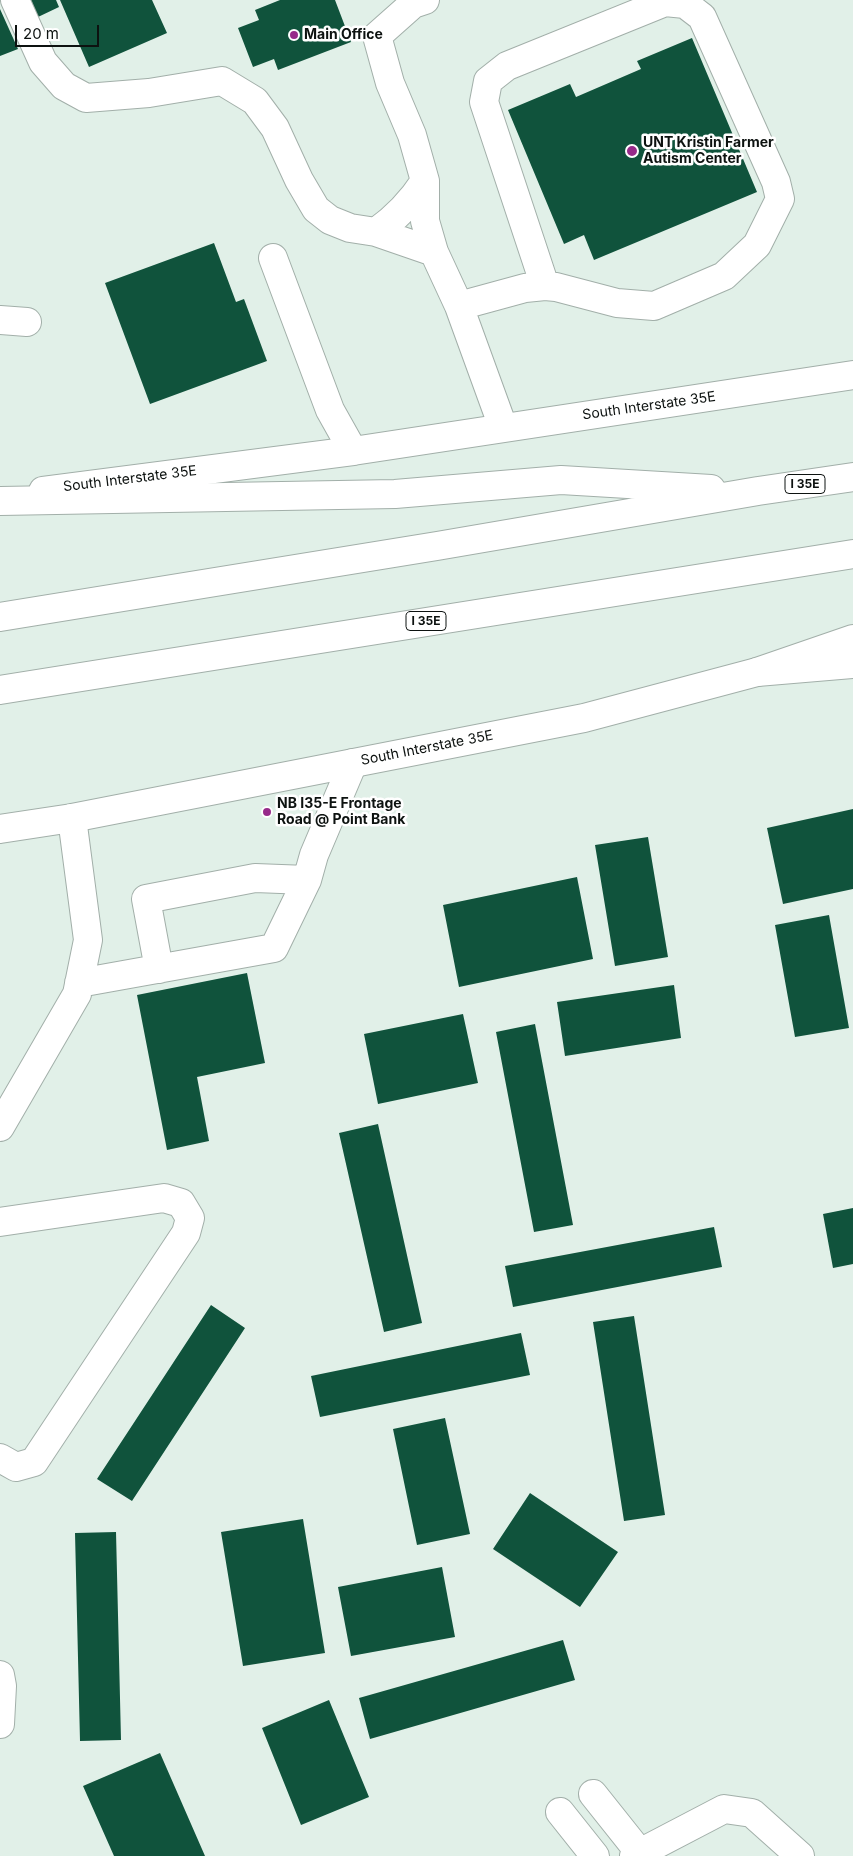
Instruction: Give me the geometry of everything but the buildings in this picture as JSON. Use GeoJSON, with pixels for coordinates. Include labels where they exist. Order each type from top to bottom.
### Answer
{"type":"FeatureCollection","features":[{"type":"Feature","properties":{"kind":"main road"},"geometry":{"type":"LineString","coordinates":[[15,0],[43,62],[64,86],[86,98],[149,93],[222,82],[255,101],[275,128],[299,180],[316,209],[330,220],[350,228],[376,232],[434,252]]}},
{"type":"Feature","properties":{"kind":"main road"},"geometry":{"type":"LineString","coordinates":[[424,0],[414,4],[377,36],[390,83],[412,135],[425,181],[425,221],[434,252],[459,306],[504,427]]}},
{"type":"Feature","properties":{"kind":"main road"},"geometry":{"type":"LineString","coordinates":[[459,306],[525,288],[545,286],[556,287],[617,303],[654,306],[724,276],[757,244],[780,199],[776,182],[702,17],[685,4],[665,2],[507,66],[488,81],[484,102],[545,286]]}},
{"type":"Feature","properties":{"kind":"main road"},"geometry":{"type":"LineString","coordinates":[[376,232],[390,222],[414,197],[425,181]]}},
{"type":"Feature","properties":{"kind":"main road"},"geometry":{"type":"LineString","coordinates":[[273,258],[330,410],[353,451]]}},
{"type":"Feature","properties":{"kind":"main road"},"geometry":{"type":"LineString","coordinates":[[0,320],[27,322]]}},
{"type":"Feature","properties":{"kind":"main road","name":"South Interstate 35E"},"geometry":{"type":"LineString","coordinates":[[0,496],[353,451],[853,376]]}},
{"type":"Feature","properties":{"kind":"main road","name":"I 35E"},"geometry":{"type":"LineString","coordinates":[[0,617],[428,548],[758,491],[853,477]]}},
{"type":"Feature","properties":{"kind":"main road"},"geometry":{"type":"LineString","coordinates":[[0,501],[395,494],[561,480],[758,491]]}},
{"type":"Feature","properties":{"kind":"main road","name":"I 35E"},"geometry":{"type":"LineString","coordinates":[[0,690],[853,554]]}},
{"type":"Feature","properties":{"kind":"main road"},"geometry":{"type":"LineString","coordinates":[[757,672],[853,639]]}},
{"type":"Feature","properties":{"kind":"main road","name":"South Interstate 35E"},"geometry":{"type":"LineString","coordinates":[[0,829],[72,818],[584,718],[757,672],[853,664]]}},
{"type":"Feature","properties":{"kind":"main road"},"geometry":{"type":"LineString","coordinates":[[80,983],[274,948],[307,880],[314,855],[353,763]]}},
{"type":"Feature","properties":{"kind":"main road"},"geometry":{"type":"LineString","coordinates":[[0,1127],[77,994],[80,983],[88,940],[72,818]]}},
{"type":"Feature","properties":{"kind":"main road"},"geometry":{"type":"LineString","coordinates":[[159,969],[146,899],[255,878],[307,880]]}},
{"type":"Feature","properties":{"kind":"main road"},"geometry":{"type":"LineString","coordinates":[[0,1458],[16,1467],[34,1462],[186,1233],[190,1218],[181,1204],[164,1198],[1,1224]]}},
{"type":"Feature","properties":{"kind":"main road"},"geometry":{"type":"LineString","coordinates":[[0,1675],[2,1686],[0,1724]]}},
{"type":"Feature","properties":{"kind":"main road"},"geometry":{"type":"LineString","coordinates":[[593,1794],[637,1854],[724,1809],[752,1813],[800,1856]]}},
{"type":"Feature","properties":{"kind":"main road"},"geometry":{"type":"LineString","coordinates":[[560,1812],[595,1856]]}},
{"type":"Feature","properties":{"kind":"place","name":"Main Office"},"geometry":{"type":"Point","coordinates":[294,35]}},
{"type":"Feature","properties":{"kind":"place","name":"UNT Kristin Farmer Autism Center"},"geometry":{"type":"Point","coordinates":[632,151]}},
{"type":"Feature","properties":{"kind":"place","name":"NB I35-E Frontage Road @ Point Bank"},"geometry":{"type":"Point","coordinates":[267,812]}}]}
